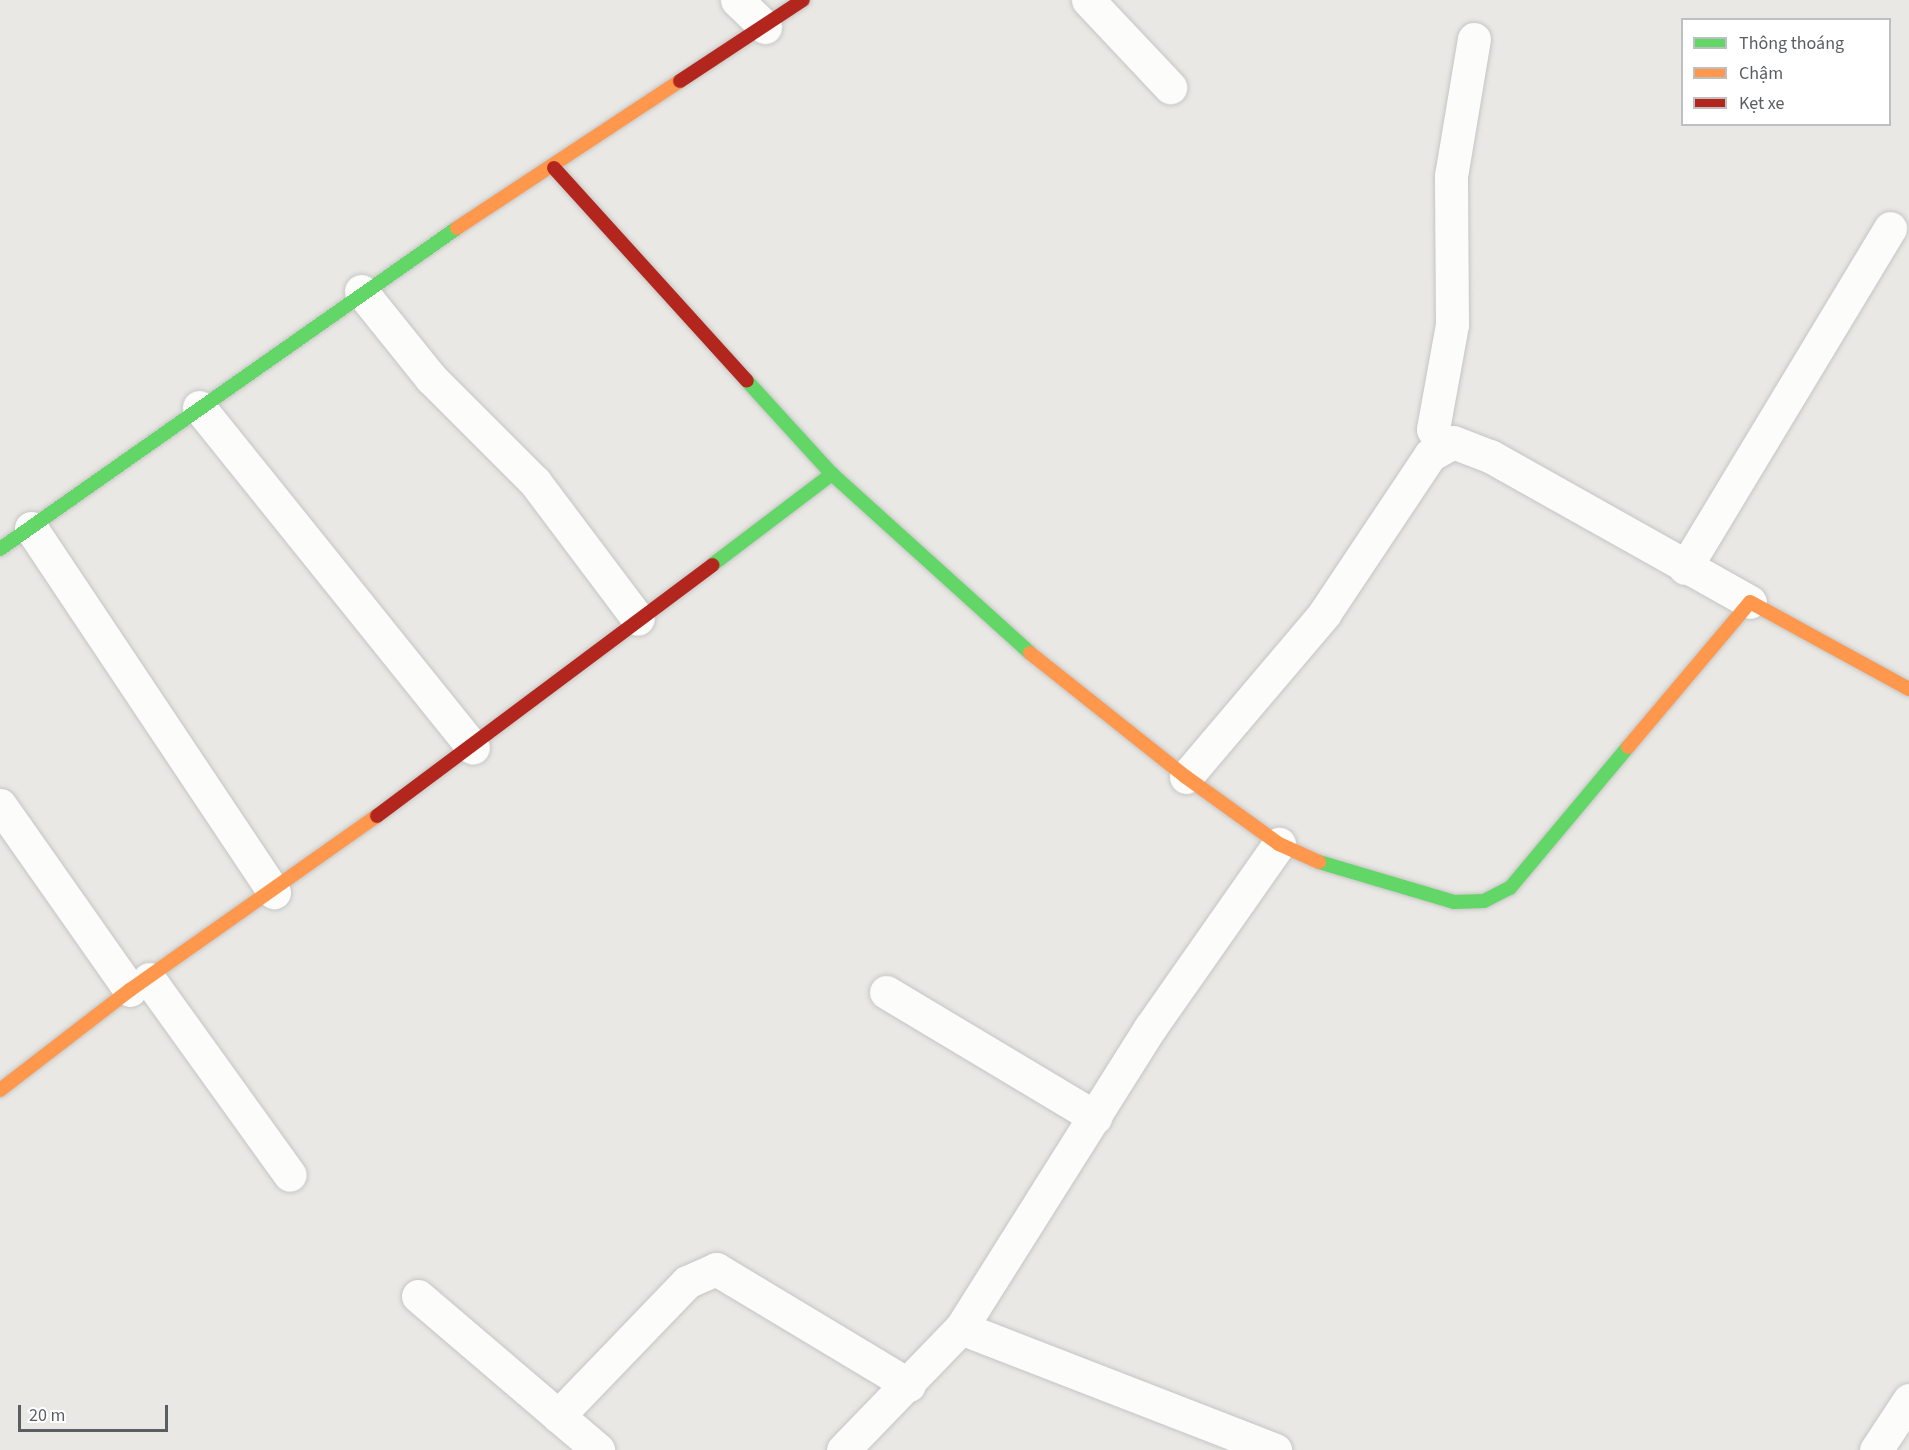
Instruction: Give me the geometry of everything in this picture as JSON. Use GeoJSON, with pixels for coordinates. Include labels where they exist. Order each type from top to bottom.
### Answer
{"type":"FeatureCollection","features":[{"type":"Feature","properties":{"kind":"street"},"geometry":{"type":"LineString","coordinates":[[737,0],[765,27]]}},
{"type":"Feature","properties":{"kind":"street"},"geometry":{"type":"LineString","coordinates":[[0,549],[361,291],[554,168],[803,0]]}},
{"type":"Feature","properties":{"kind":"street"},"geometry":{"type":"LineString","coordinates":[[1088,0],[1170,87]]}},
{"type":"Feature","properties":{"kind":"street"},"geometry":{"type":"LineString","coordinates":[[1442,446],[1433,429],[1452,324],[1451,176],[1474,39]]}},
{"type":"Feature","properties":{"kind":"street"},"geometry":{"type":"LineString","coordinates":[[554,168],[832,474],[987,619],[1186,777],[1279,844],[1353,875],[1454,902],[1484,901],[1510,888],[1750,602]]}},
{"type":"Feature","properties":{"kind":"street"},"geometry":{"type":"LineString","coordinates":[[1685,568],[1890,228]]}},
{"type":"Feature","properties":{"kind":"street"},"geometry":{"type":"LineString","coordinates":[[361,291],[431,378],[535,482],[638,619]]}},
{"type":"Feature","properties":{"kind":"street"},"geometry":{"type":"LineString","coordinates":[[199,407],[472,748]]}},
{"type":"Feature","properties":{"kind":"street"},"geometry":{"type":"LineString","coordinates":[[1186,777],[1324,614],[1430,455],[1442,446],[1466,444],[1490,456],[1685,568],[1909,689]]}},
{"type":"Feature","properties":{"kind":"street"},"geometry":{"type":"LineString","coordinates":[[0,1090],[139,985],[274,892],[472,748],[638,619],[832,474]]}},
{"type":"Feature","properties":{"kind":"street"},"geometry":{"type":"LineString","coordinates":[[31,528],[274,892]]}},
{"type":"Feature","properties":{"kind":"street"},"geometry":{"type":"LineString","coordinates":[[0,805],[290,1175]]}},
{"type":"Feature","properties":{"kind":"street"},"geometry":{"type":"LineString","coordinates":[[843,1450],[909,1385],[961,1328],[1095,1117],[1279,844]]}},
{"type":"Feature","properties":{"kind":"street"},"geometry":{"type":"LineString","coordinates":[[886,992],[1095,1117]]}},
{"type":"Feature","properties":{"kind":"street"},"geometry":{"type":"LineString","coordinates":[[558,1416],[687,1282],[716,1269],[909,1385]]}},
{"type":"Feature","properties":{"kind":"street"},"geometry":{"type":"LineString","coordinates":[[418,1296],[598,1450]]}},
{"type":"Feature","properties":{"kind":"street"},"geometry":{"type":"LineString","coordinates":[[961,1328],[1275,1450]]}},
{"type":"Feature","properties":{"kind":"street"},"geometry":{"type":"LineString","coordinates":[[1876,1450],[1909,1400]]}},
{"type":"Feature","properties":{"kind":"traffic: fast"},"geometry":{"type":"LineString","coordinates":[[0,549],[457,228]]}},
{"type":"Feature","properties":{"kind":"traffic: fast"},"geometry":{"type":"LineString","coordinates":[[747,381],[832,474],[1030,653]]}},
{"type":"Feature","properties":{"kind":"traffic: fast"},"geometry":{"type":"LineString","coordinates":[[712,565],[832,474]]}},
{"type":"Feature","properties":{"kind":"traffic: fast"},"geometry":{"type":"LineString","coordinates":[[1319,862],[1454,902],[1484,901],[1510,888],[1628,747]]}},
{"type":"Feature","properties":{"kind":"traffic: slow"},"geometry":{"type":"LineString","coordinates":[[457,228],[680,81]]}},
{"type":"Feature","properties":{"kind":"traffic: slow"},"geometry":{"type":"LineString","coordinates":[[1628,747],[1750,602],[1909,689]]}},
{"type":"Feature","properties":{"kind":"traffic: slow"},"geometry":{"type":"LineString","coordinates":[[1030,653],[1186,777],[1279,844],[1319,862]]}},
{"type":"Feature","properties":{"kind":"traffic: slow"},"geometry":{"type":"LineString","coordinates":[[0,1090],[130,990],[377,816]]}},
{"type":"Feature","properties":{"kind":"traffic: jam"},"geometry":{"type":"LineString","coordinates":[[680,81],[803,0]]}},
{"type":"Feature","properties":{"kind":"traffic: jam"},"geometry":{"type":"LineString","coordinates":[[554,168],[747,381]]}},
{"type":"Feature","properties":{"kind":"traffic: jam"},"geometry":{"type":"LineString","coordinates":[[377,816],[712,565]]}}]}
